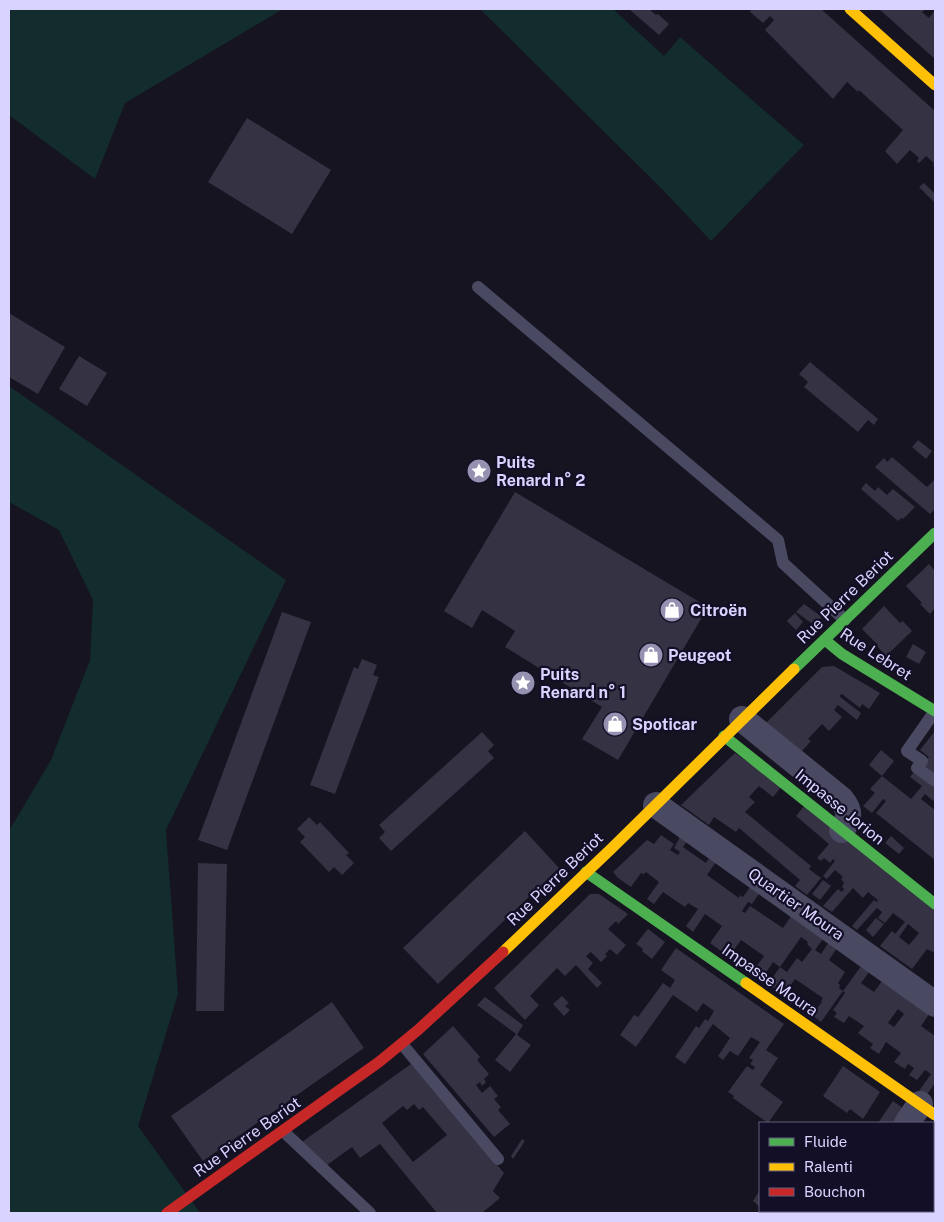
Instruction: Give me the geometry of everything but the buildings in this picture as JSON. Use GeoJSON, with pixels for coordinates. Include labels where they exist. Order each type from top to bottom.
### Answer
{"type":"FeatureCollection","features":[{"type":"Feature","properties":{"kind":"main road"},"geometry":{"type":"LineString","coordinates":[[850,9],[935,85]]}},
{"type":"Feature","properties":{"kind":"main road","name":"Rue Pierre Beriot"},"geometry":{"type":"LineString","coordinates":[[167,1213],[402,1044],[490,965],[733,727],[935,533]]}},
{"type":"Feature","properties":{"kind":"main road","name":"Rue Lebret"},"geometry":{"type":"LineString","coordinates":[[825,640],[842,654],[935,711]]}},
{"type":"Feature","properties":{"kind":"main road","name":"Impasse Jorion"},"geometry":{"type":"LineString","coordinates":[[842,830],[935,904]]}},
{"type":"Feature","properties":{"kind":"main road","name":"Impasse Moura"},"geometry":{"type":"LineString","coordinates":[[586,872],[921,1114]]}},
{"type":"Feature","properties":{"kind":"street"},"geometry":{"type":"LineString","coordinates":[[733,727],[841,799],[847,806],[849,814],[842,830]]}},
{"type":"Feature","properties":{"kind":"street","name":"Quartier Moura"},"geometry":{"type":"LineString","coordinates":[[656,804],[935,1004]]}},
{"type":"Feature","properties":{"kind":"lane"},"geometry":{"type":"LineString","coordinates":[[478,287],[778,540],[783,563],[845,620]]}},
{"type":"Feature","properties":{"kind":"lane"},"geometry":{"type":"LineString","coordinates":[[935,711],[907,751],[922,761],[917,768],[935,781]]}},
{"type":"Feature","properties":{"kind":"lane"},"geometry":{"type":"LineString","coordinates":[[402,1044],[498,1159]]}},
{"type":"Feature","properties":{"kind":"lane"},"geometry":{"type":"LineString","coordinates":[[283,1131],[370,1213]]}},
{"type":"Feature","properties":{"kind":"green space"},"geometry":{"type":"Polygon","coordinates":[[[9,9],[283,9],[125,103],[95,179],[9,115],[9,9]]]}},
{"type":"Feature","properties":{"kind":"green space"},"geometry":{"type":"Polygon","coordinates":[[[480,9],[613,9],[664,56],[680,37],[804,145],[711,241],[663,190],[480,9]]]}},
{"type":"Feature","properties":{"kind":"green space"},"geometry":{"type":"Polygon","coordinates":[[[9,386],[286,580],[166,830],[178,994],[138,1126],[200,1213],[9,1213],[9,831],[51,760],[90,660],[93,600],[59,530],[9,502],[9,386]]]}},
{"type":"Feature","properties":{"kind":"green space"},"geometry":{"type":"Polygon","coordinates":[[[934,1133],[935,1213],[861,1213],[934,1212],[934,1133]]]}},
{"type":"Feature","properties":{"kind":"traffic: fast"},"geometry":{"type":"LineString","coordinates":[[794,669],[935,533]]}},
{"type":"Feature","properties":{"kind":"traffic: fast"},"geometry":{"type":"LineString","coordinates":[[825,640],[842,654],[935,711]]}},
{"type":"Feature","properties":{"kind":"traffic: fast"},"geometry":{"type":"LineString","coordinates":[[724,736],[935,904]]}},
{"type":"Feature","properties":{"kind":"traffic: fast"},"geometry":{"type":"LineString","coordinates":[[586,872],[746,983]]}},
{"type":"Feature","properties":{"kind":"traffic: slow"},"geometry":{"type":"LineString","coordinates":[[850,9],[935,85]]}},
{"type":"Feature","properties":{"kind":"traffic: slow"},"geometry":{"type":"LineString","coordinates":[[503,952],[794,669]]}},
{"type":"Feature","properties":{"kind":"traffic: slow"},"geometry":{"type":"LineString","coordinates":[[746,983],[935,1115]]}},
{"type":"Feature","properties":{"kind":"traffic: jam"},"geometry":{"type":"LineString","coordinates":[[167,1213],[379,1062],[418,1030],[503,952]]}},
{"type":"Feature","properties":{"kind":"place","name":"Puits Renard n° 2"},"geometry":{"type":"Point","coordinates":[479,471]}},
{"type":"Feature","properties":{"kind":"place","name":"Citroën"},"geometry":{"type":"Point","coordinates":[672,610]}},
{"type":"Feature","properties":{"kind":"place","name":"Peugeot"},"geometry":{"type":"Point","coordinates":[651,655]}},
{"type":"Feature","properties":{"kind":"place","name":"Puits Renard n° 1"},"geometry":{"type":"Point","coordinates":[523,683]}},
{"type":"Feature","properties":{"kind":"place","name":"Spoticar"},"geometry":{"type":"Point","coordinates":[615,724]}}]}
